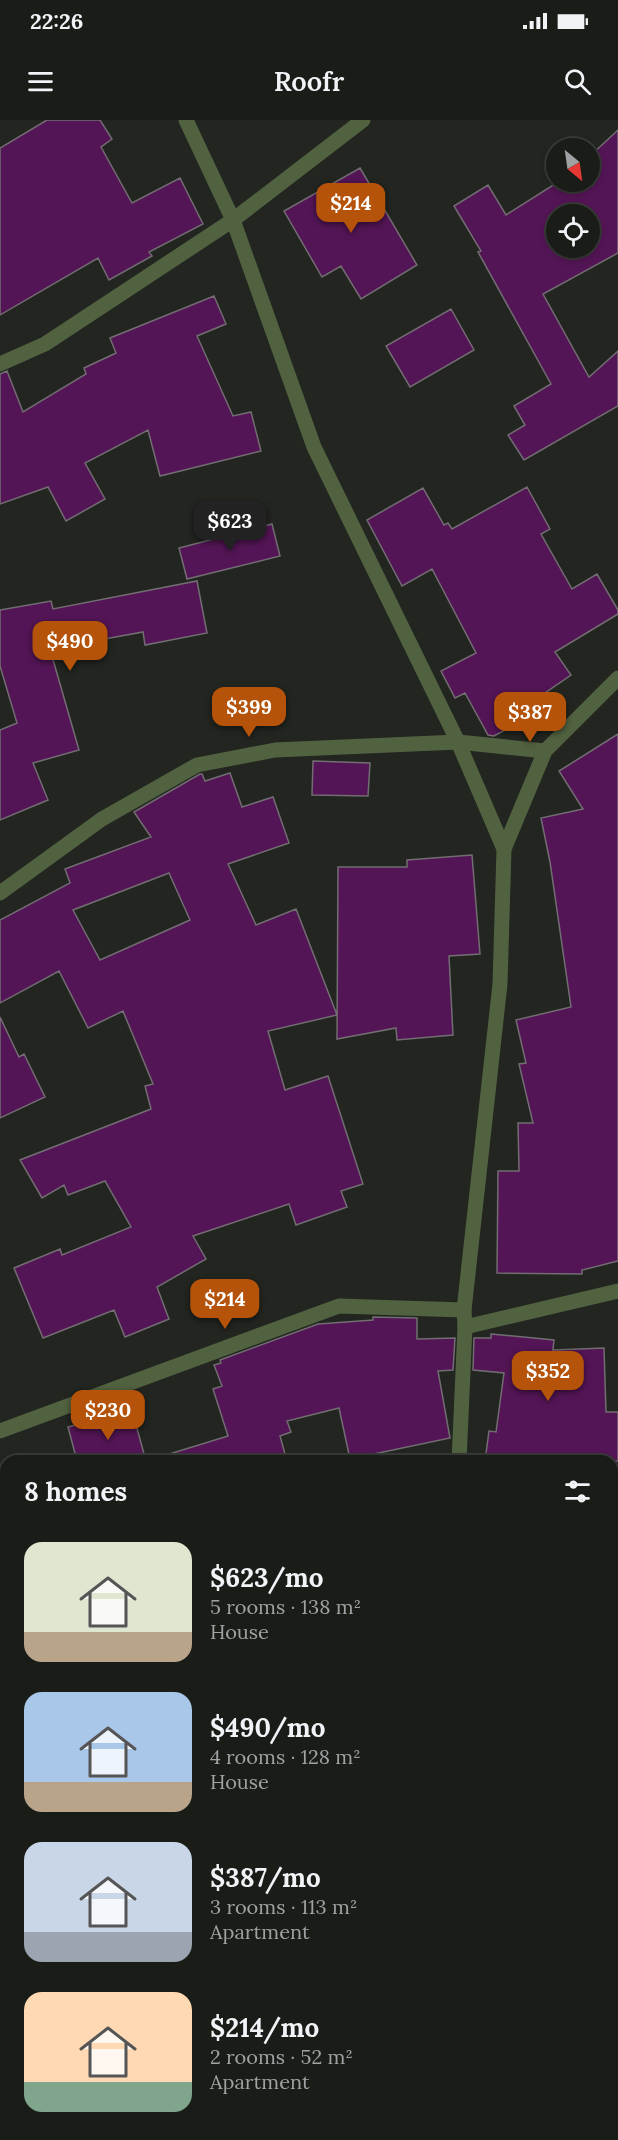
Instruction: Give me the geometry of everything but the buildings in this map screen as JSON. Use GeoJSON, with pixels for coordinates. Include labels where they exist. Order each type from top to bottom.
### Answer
{"type":"FeatureCollection","features":[{"type":"Feature","properties":{"kind":"street"},"geometry":{"type":"LineString","coordinates":[[186,120],[233,219],[314,447],[458,742],[504,849]]}},
{"type":"Feature","properties":{"kind":"street"},"geometry":{"type":"LineString","coordinates":[[0,364],[45,344],[233,219],[363,120]]}},
{"type":"Feature","properties":{"kind":"street"},"geometry":{"type":"LineString","coordinates":[[459,1455],[464,1310],[500,984],[504,849],[544,751],[618,678]]}},
{"type":"Feature","properties":{"kind":"street"},"geometry":{"type":"LineString","coordinates":[[0,893],[102,819],[197,765],[275,750],[458,742],[544,751]]}},
{"type":"Feature","properties":{"kind":"street"},"geometry":{"type":"LineString","coordinates":[[465,1327],[618,1291]]}},
{"type":"Feature","properties":{"kind":"street"},"geometry":{"type":"LineString","coordinates":[[0,1431],[339,1306],[464,1310]]}}]}
